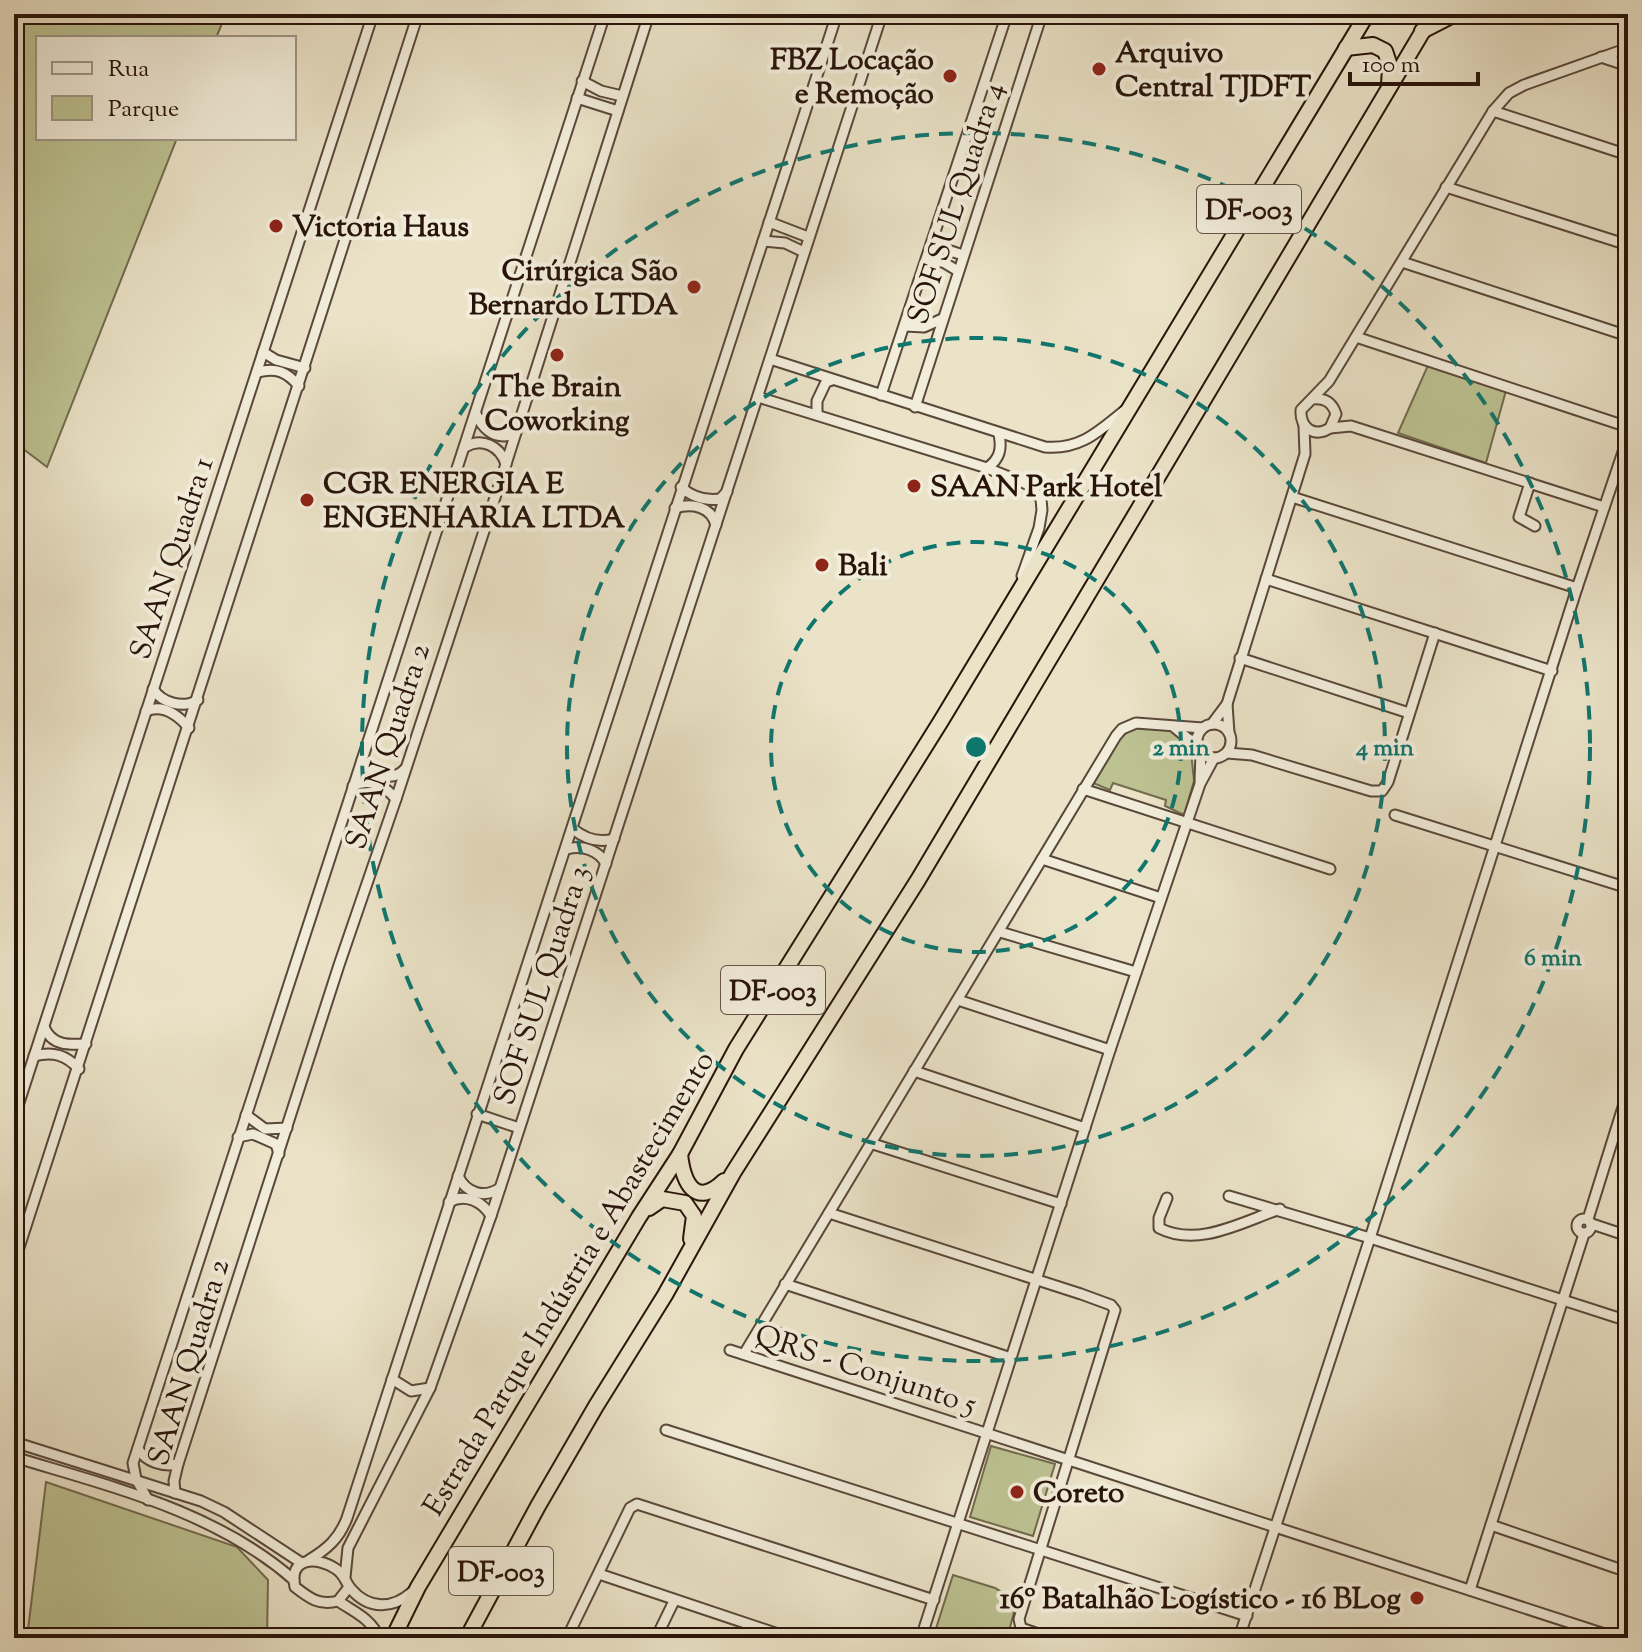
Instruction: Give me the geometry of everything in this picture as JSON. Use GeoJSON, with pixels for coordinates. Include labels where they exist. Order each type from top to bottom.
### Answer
{"type":"FeatureCollection","features":[{"type":"Feature","properties":{"kind":"highway","name":"Estrada Parque Indústria e Abastecimento"},"geometry":{"type":"LineString","coordinates":[[393,1638],[418,1587],[639,1217],[680,1154],[736,1049],[941,721],[1367,14]]}},
{"type":"Feature","properties":{"kind":"highway","name":"DF-003"},"geometry":{"type":"LineString","coordinates":[[467,1638],[553,1481],[665,1295],[733,1173],[926,867],[1433,14]]}},
{"type":"Feature","properties":{"kind":"highway"},"geometry":{"type":"LineString","coordinates":[[1422,31],[1455,14]]}},
{"type":"Feature","properties":{"kind":"highway"},"geometry":{"type":"LineString","coordinates":[[1346,48],[1373,45],[1385,51],[1390,66],[1389,85]]}},
{"type":"Feature","properties":{"kind":"highway"},"geometry":{"type":"LineString","coordinates":[[680,1154],[684,1180],[697,1190],[715,1190],[733,1173]]}},
{"type":"Feature","properties":{"kind":"highway"},"geometry":{"type":"LineString","coordinates":[[639,1217],[662,1199],[685,1203],[694,1216],[690,1247]]}},
{"type":"Feature","properties":{"kind":"street","name":"SAAN Quadra 1"},"geometry":{"type":"LineString","coordinates":[[14,1118],[373,14]]}},
{"type":"Feature","properties":{"kind":"street"},"geometry":{"type":"LineString","coordinates":[[14,1263],[418,14]]}},
{"type":"Feature","properties":{"kind":"street"},"geometry":{"type":"LineString","coordinates":[[148,1500],[136,1479],[133,1463],[605,14]]}},
{"type":"Feature","properties":{"kind":"street","name":"SAAN Quadra 2"},"geometry":{"type":"LineString","coordinates":[[175,1493],[178,1464],[352,923],[506,464],[649,14]]}},
{"type":"Feature","properties":{"kind":"street"},"geometry":{"type":"LineString","coordinates":[[379,1638],[367,1619],[338,1601],[314,1601],[295,1587],[295,1568],[329,1547],[342,1530],[567,849],[681,487],[837,14]]}},
{"type":"Feature","properties":{"kind":"street","name":"SOF SUL Quadra 3"},"geometry":{"type":"LineString","coordinates":[[347,1582],[348,1548],[430,1388],[491,1216],[882,14]]}},
{"type":"Feature","properties":{"kind":"street"},"geometry":{"type":"LineString","coordinates":[[881,395],[1007,14]]}},
{"type":"Feature","properties":{"kind":"street","name":"SOF SUL Quadra 4"},"geometry":{"type":"LineString","coordinates":[[915,407],[1042,14]]}},
{"type":"Feature","properties":{"kind":"street"},"geometry":{"type":"LineString","coordinates":[[1227,753],[1231,745],[1227,704],[1305,454],[1301,410],[1329,381],[1493,111],[1509,93],[1600,56],[1628,48]]}},
{"type":"Feature","properties":{"kind":"street"},"geometry":{"type":"LineString","coordinates":[[1600,56],[1628,66]]}},
{"type":"Feature","properties":{"kind":"street"},"geometry":{"type":"LineString","coordinates":[[582,81],[601,91],[622,96]]}},
{"type":"Feature","properties":{"kind":"street"},"geometry":{"type":"LineString","coordinates":[[577,98],[618,111]]}},
{"type":"Feature","properties":{"kind":"street"},"geometry":{"type":"LineString","coordinates":[[1493,111],[1628,155]]}},
{"type":"Feature","properties":{"kind":"street"},"geometry":{"type":"LineString","coordinates":[[1446,187],[1628,245]]}},
{"type":"Feature","properties":{"kind":"street"},"geometry":{"type":"LineString","coordinates":[[769,222],[808,237]]}},
{"type":"Feature","properties":{"kind":"street"},"geometry":{"type":"LineString","coordinates":[[763,241],[785,243],[804,252]]}},
{"type":"Feature","properties":{"kind":"street"},"geometry":{"type":"LineString","coordinates":[[932,245],[963,255]]}},
{"type":"Feature","properties":{"kind":"street"},"geometry":{"type":"LineString","coordinates":[[927,262],[943,262],[958,271]]}},
{"type":"Feature","properties":{"kind":"street"},"geometry":{"type":"LineString","coordinates":[[1402,262],[1628,336]]}},
{"type":"Feature","properties":{"kind":"street"},"geometry":{"type":"LineString","coordinates":[[905,326],[924,327],[942,319]]}},
{"type":"Feature","properties":{"kind":"street"},"geometry":{"type":"LineString","coordinates":[[1356,337],[1628,427]]}},
{"type":"Feature","properties":{"kind":"street"},"geometry":{"type":"LineString","coordinates":[[263,352],[276,360],[305,368]]}},
{"type":"Feature","properties":{"kind":"street"},"geometry":{"type":"LineString","coordinates":[[770,359],[1045,447],[1067,448],[1087,441],[1132,404]]}},
{"type":"Feature","properties":{"kind":"street"},"geometry":{"type":"LineString","coordinates":[[258,372],[271,369],[281,371],[299,386]]}},
{"type":"Feature","properties":{"kind":"street"},"geometry":{"type":"LineString","coordinates":[[817,414],[818,397],[826,382],[832,380]]}},
{"type":"Feature","properties":{"kind":"street"},"geometry":{"type":"LineString","coordinates":[[1329,381],[1331,403],[1336,414],[1351,426],[1604,507]]}},
{"type":"Feature","properties":{"kind":"street"},"geometry":{"type":"LineString","coordinates":[[758,397],[987,468],[1029,485],[1041,499],[1039,528],[1017,591]]}},
{"type":"Feature","properties":{"kind":"street"},"geometry":{"type":"LineString","coordinates":[[1313,399],[1322,398],[1331,403]]}},
{"type":"Feature","properties":{"kind":"street"},"geometry":{"type":"LineString","coordinates":[[476,414],[483,428],[493,434],[505,437],[515,434]]}},
{"type":"Feature","properties":{"kind":"street"},"geometry":{"type":"LineString","coordinates":[[1305,454],[1336,414]]}},
{"type":"Feature","properties":{"kind":"street"},"geometry":{"type":"LineString","coordinates":[[1304,426],[1312,431],[1351,426]]}},
{"type":"Feature","properties":{"kind":"street"},"geometry":{"type":"LineString","coordinates":[[987,468],[998,459],[1001,445],[999,434]]}},
{"type":"Feature","properties":{"kind":"street"},"geometry":{"type":"LineString","coordinates":[[1239,1638],[1577,588],[1604,507],[1624,462],[1628,437]]}},
{"type":"Feature","properties":{"kind":"street"},"geometry":{"type":"LineString","coordinates":[[465,447],[478,443],[495,447],[506,464]]}},
{"type":"Feature","properties":{"kind":"street"},"geometry":{"type":"LineString","coordinates":[[1530,483],[1519,517],[1535,526]]}},
{"type":"Feature","properties":{"kind":"street"},"geometry":{"type":"LineString","coordinates":[[681,487],[705,499],[720,499],[727,492]]}},
{"type":"Feature","properties":{"kind":"street"},"geometry":{"type":"LineString","coordinates":[[1292,497],[1577,588]]}},
{"type":"Feature","properties":{"kind":"street"},"geometry":{"type":"LineString","coordinates":[[675,508],[685,505],[701,508],[710,512],[716,525]]}},
{"type":"Feature","properties":{"kind":"street"},"geometry":{"type":"LineString","coordinates":[[1266,579],[1552,671]]}},
{"type":"Feature","properties":{"kind":"street"},"geometry":{"type":"LineString","coordinates":[[921,1638],[1110,1050],[1200,784],[1214,758],[1227,753],[1252,755],[1382,791],[1388,782],[1435,633]]}},
{"type":"Feature","properties":{"kind":"street"},"geometry":{"type":"LineString","coordinates":[[1240,658],[1409,713]]}},
{"type":"Feature","properties":{"kind":"street"},"geometry":{"type":"LineString","coordinates":[[153,689],[163,699],[174,703],[191,704],[198,700]]}},
{"type":"Feature","properties":{"kind":"street"},"geometry":{"type":"LineString","coordinates":[[1200,784],[1198,737],[1227,704]]}},
{"type":"Feature","properties":{"kind":"street"},"geometry":{"type":"LineString","coordinates":[[146,711],[154,708],[174,714],[189,728]]}},
{"type":"Feature","properties":{"kind":"street"},"geometry":{"type":"LineString","coordinates":[[744,1354],[1122,729],[1146,722],[1174,727],[1222,726],[1252,755]]}},
{"type":"Feature","properties":{"kind":"street"},"geometry":{"type":"LineString","coordinates":[[1174,727],[1199,750],[1214,758]]}},
{"type":"Feature","properties":{"kind":"street"},"geometry":{"type":"LineString","coordinates":[[362,760],[366,768],[390,777],[396,777],[405,769]]}},
{"type":"Feature","properties":{"kind":"street"},"geometry":{"type":"LineString","coordinates":[[353,786],[360,782],[377,784],[388,789],[396,799]]}},
{"type":"Feature","properties":{"kind":"street"},"geometry":{"type":"LineString","coordinates":[[1083,789],[1330,869]]}},
{"type":"Feature","properties":{"kind":"street"},"geometry":{"type":"LineString","coordinates":[[1395,815],[1628,888]]}},
{"type":"Feature","properties":{"kind":"street"},"geometry":{"type":"LineString","coordinates":[[573,829],[598,841],[614,839]]}},
{"type":"Feature","properties":{"kind":"street"},"geometry":{"type":"LineString","coordinates":[[567,849],[575,846],[592,851],[599,854],[606,864]]}},
{"type":"Feature","properties":{"kind":"street"},"geometry":{"type":"LineString","coordinates":[[1042,859],[1161,898]]}},
{"type":"Feature","properties":{"kind":"street"},"geometry":{"type":"LineString","coordinates":[[1000,932],[1136,972]]}},
{"type":"Feature","properties":{"kind":"street"},"geometry":{"type":"LineString","coordinates":[[958,1000],[1110,1050]]}},
{"type":"Feature","properties":{"kind":"street"},"geometry":{"type":"LineString","coordinates":[[44,1027],[50,1038],[62,1044],[86,1044]]}},
{"type":"Feature","properties":{"kind":"street"},"geometry":{"type":"LineString","coordinates":[[34,1056],[44,1053],[66,1057],[79,1069]]}},
{"type":"Feature","properties":{"kind":"street"},"geometry":{"type":"LineString","coordinates":[[914,1071],[1085,1128]]}},
{"type":"Feature","properties":{"kind":"street"},"geometry":{"type":"LineString","coordinates":[[1470,1590],[1584,1234],[1589,1232],[1628,1091]]}},
{"type":"Feature","properties":{"kind":"street"},"geometry":{"type":"LineString","coordinates":[[477,1114],[519,1128]]}},
{"type":"Feature","properties":{"kind":"street"},"geometry":{"type":"LineString","coordinates":[[246,1115],[265,1129],[287,1128]]}},
{"type":"Feature","properties":{"kind":"street"},"geometry":{"type":"LineString","coordinates":[[238,1137],[261,1136],[276,1144],[279,1154]]}},
{"type":"Feature","properties":{"kind":"street"},"geometry":{"type":"LineString","coordinates":[[870,1143],[1061,1204]]}},
{"type":"Feature","properties":{"kind":"street"},"geometry":{"type":"LineString","coordinates":[[458,1176],[462,1186],[480,1193],[488,1195],[500,1188]]}},
{"type":"Feature","properties":{"kind":"street"},"geometry":{"type":"LineString","coordinates":[[1229,1196],[1280,1209],[1628,1321]]}},
{"type":"Feature","properties":{"kind":"street"},"geometry":{"type":"LineString","coordinates":[[449,1202],[456,1198],[470,1199],[481,1203],[491,1216]]}},
{"type":"Feature","properties":{"kind":"street"},"geometry":{"type":"LineString","coordinates":[[1167,1198],[1159,1218],[1159,1228],[1186,1237],[1201,1236],[1280,1209]]}},
{"type":"Feature","properties":{"kind":"street"},"geometry":{"type":"LineString","coordinates":[[829,1213],[1111,1305],[1115,1314],[1020,1613],[1021,1628],[1050,1638]]}},
{"type":"Feature","properties":{"kind":"street"},"geometry":{"type":"LineString","coordinates":[[1590,1222],[1628,1236]]}},
{"type":"Feature","properties":{"kind":"street"},"geometry":{"type":"LineString","coordinates":[[785,1284],[1011,1358]]}},
{"type":"Feature","properties":{"kind":"street","name":"QRS - Conjunto 5"},"geometry":{"type":"LineString","coordinates":[[730,1350],[1617,1638]]}},
{"type":"Feature","properties":{"kind":"street"},"geometry":{"type":"LineString","coordinates":[[392,1379],[411,1391],[430,1388]]}},
{"type":"Feature","properties":{"kind":"street"},"geometry":{"type":"LineString","coordinates":[[666,1430],[1247,1616]]}},
{"type":"Feature","properties":{"kind":"street"},"geometry":{"type":"LineString","coordinates":[[14,1442],[136,1479],[224,1512],[304,1561],[328,1564],[369,1602],[388,1606],[402,1601],[418,1587]]}},
{"type":"Feature","properties":{"kind":"street"},"geometry":{"type":"LineString","coordinates":[[138,1449],[142,1456],[156,1463],[178,1464]]}},
{"type":"Feature","properties":{"kind":"street"},"geometry":{"type":"LineString","coordinates":[[14,1457],[192,1515],[248,1546],[294,1580]]}},
{"type":"Feature","properties":{"kind":"street"},"geometry":{"type":"LineString","coordinates":[[118,1474],[133,1463]]}},
{"type":"Feature","properties":{"kind":"street"},"geometry":{"type":"LineString","coordinates":[[567,1638],[630,1508],[637,1504],[934,1600]]}},
{"type":"Feature","properties":{"kind":"street"},"geometry":{"type":"LineString","coordinates":[[1491,1525],[1628,1572]]}},
{"type":"Feature","properties":{"kind":"street"},"geometry":{"type":"LineString","coordinates":[[599,1574],[790,1638]]}},
{"type":"Feature","properties":{"kind":"street"},"geometry":{"type":"LineString","coordinates":[[338,1601],[347,1582]]}},
{"type":"Feature","properties":{"kind":"street"},"geometry":{"type":"LineString","coordinates":[[656,1638],[674,1601]]}},
{"type":"Feature","properties":{"kind":"green space"},"geometry":{"type":"Polygon","coordinates":[[[14,14],[226,14],[217,36],[36,36],[36,140],[176,140],[47,467],[14,442],[14,14]]]}},
{"type":"Feature","properties":{"kind":"green space"},"geometry":{"type":"Polygon","coordinates":[[[1429,363],[1507,387],[1486,463],[1398,433],[1429,363]]]}},
{"type":"Feature","properties":{"kind":"green space"},"geometry":{"type":"Polygon","coordinates":[[[1141,725],[1175,732],[1191,751],[1194,781],[1184,815],[1165,806],[1166,800],[1113,783],[1110,790],[1093,783],[1111,748],[1125,734],[1141,725]]]}},
{"type":"Feature","properties":{"kind":"green space"},"geometry":{"type":"Polygon","coordinates":[[[991,1446],[1055,1464],[1033,1536],[970,1517],[991,1446]]]}},
{"type":"Feature","properties":{"kind":"green space"},"geometry":{"type":"Polygon","coordinates":[[[46,1482],[237,1547],[268,1580],[267,1638],[27,1638],[46,1482]]]}},
{"type":"Feature","properties":{"kind":"green space"},"geometry":{"type":"Polygon","coordinates":[[[953,1575],[995,1588],[1017,1601],[1009,1631],[1030,1638],[933,1638],[953,1575]]]}},
{"type":"Feature","properties":{"kind":"place","name":"Arquivo Central TJDFT"},"geometry":{"type":"Point","coordinates":[1099,69]}},
{"type":"Feature","properties":{"kind":"place","name":"FBZ Locação e Remoção"},"geometry":{"type":"Point","coordinates":[950,76]}},
{"type":"Feature","properties":{"kind":"place","name":"Victoria Haus"},"geometry":{"type":"Point","coordinates":[276,226]}},
{"type":"Feature","properties":{"kind":"place","name":"Cirúrgica São Bernardo LTDA"},"geometry":{"type":"Point","coordinates":[694,287]}},
{"type":"Feature","properties":{"kind":"place","name":"The Brain Coworking"},"geometry":{"type":"Point","coordinates":[557,355]}},
{"type":"Feature","properties":{"kind":"place","name":"SAAN Park Hotel"},"geometry":{"type":"Point","coordinates":[914,486]}},
{"type":"Feature","properties":{"kind":"place","name":"CGR ENERGIA E ENGENHARIA LTDA"},"geometry":{"type":"Point","coordinates":[307,500]}},
{"type":"Feature","properties":{"kind":"place","name":"Bali"},"geometry":{"type":"Point","coordinates":[822,565]}},
{"type":"Feature","properties":{"kind":"place","name":"Coreto"},"geometry":{"type":"Point","coordinates":[1017,1492]}},
{"type":"Feature","properties":{"kind":"place","name":"16º Batalhão Logístico - 16 BLog"},"geometry":{"type":"Point","coordinates":[1417,1598]}}]}
